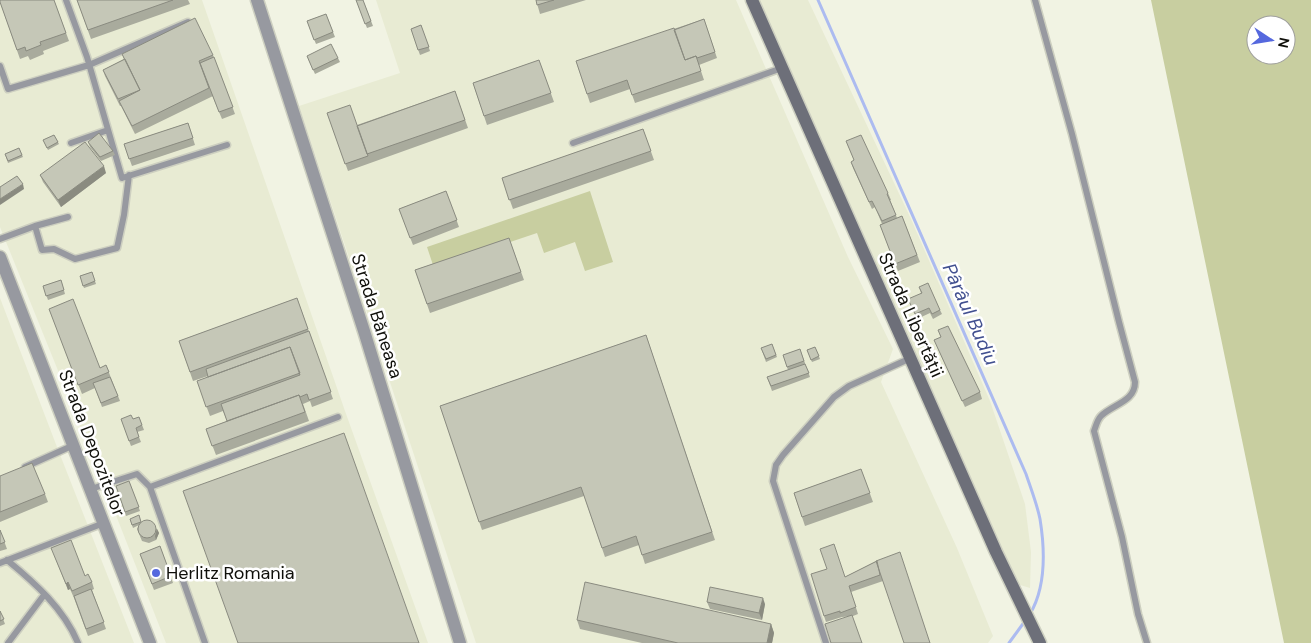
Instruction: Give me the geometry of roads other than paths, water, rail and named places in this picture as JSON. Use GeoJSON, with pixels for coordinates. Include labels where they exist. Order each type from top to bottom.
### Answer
{"type":"FeatureCollection","features":[{"type":"Feature","properties":{"kind":"main road","name":"Strada Libertății"},"geometry":{"type":"LineString","coordinates":[[752,0],[1014,592],[1039,643]]}},
{"type":"Feature","properties":{"kind":"street","name":"Strada Băneasa"},"geometry":{"type":"LineString","coordinates":[[257,0],[366,340],[460,643]]}},
{"type":"Feature","properties":{"kind":"street","name":"Strada Depozitelor"},"geometry":{"type":"LineString","coordinates":[[0,257],[150,643]]}},
{"type":"Feature","properties":{"kind":"lane"},"geometry":{"type":"LineString","coordinates":[[66,0],[89,65],[122,178],[227,145]]}},
{"type":"Feature","properties":{"kind":"lane"},"geometry":{"type":"LineString","coordinates":[[1035,0],[1072,134],[1118,322],[1135,382],[1134,392],[1102,416],[1094,431],[1122,538],[1138,614],[1147,643]]}},
{"type":"Feature","properties":{"kind":"lane"},"geometry":{"type":"LineString","coordinates":[[0,66],[8,89],[89,65],[189,22]]}},
{"type":"Feature","properties":{"kind":"lane"},"geometry":{"type":"LineString","coordinates":[[573,142],[782,68]]}},
{"type":"Feature","properties":{"kind":"lane"},"geometry":{"type":"LineString","coordinates":[[70,143],[108,130]]}},
{"type":"Feature","properties":{"kind":"lane"},"geometry":{"type":"LineString","coordinates":[[35,226],[42,250],[54,249],[75,258],[117,248],[129,176]]}},
{"type":"Feature","properties":{"kind":"lane"},"geometry":{"type":"LineString","coordinates":[[0,239],[35,226],[68,217]]}},
{"type":"Feature","properties":{"kind":"lane"},"geometry":{"type":"LineString","coordinates":[[826,643],[773,481],[776,464],[834,397],[849,386],[911,358]]}},
{"type":"Feature","properties":{"kind":"lane"},"geometry":{"type":"LineString","coordinates":[[150,487],[338,417]]}},
{"type":"Feature","properties":{"kind":"lane"},"geometry":{"type":"LineString","coordinates":[[17,470],[74,445]]}},
{"type":"Feature","properties":{"kind":"lane"},"geometry":{"type":"LineString","coordinates":[[91,488],[137,474],[150,487],[205,643]]}},
{"type":"Feature","properties":{"kind":"lane"},"geometry":{"type":"LineString","coordinates":[[0,563],[104,523]]}},
{"type":"Feature","properties":{"kind":"lane"},"geometry":{"type":"LineString","coordinates":[[7,560],[55,606],[78,643]]}},
{"type":"Feature","properties":{"kind":"lane"},"geometry":{"type":"LineString","coordinates":[[8,643],[44,595]]}},
{"type":"Feature","properties":{"kind":"waterway","name":"Pârâul Budiu"},"geometry":{"type":"LineString","coordinates":[[818,0],[1032,491],[1040,519],[1043,543],[1043,568],[1039,592],[1030,614]]}},
{"type":"Feature","properties":{"kind":"waterway","name":"Pârâul Budiu"},"geometry":{"type":"LineString","coordinates":[[1009,643],[1025,621]]}},
{"type":"Feature","properties":{"kind":"place","name":"Herlitz Romania"},"geometry":{"type":"Point","coordinates":[156,573]}}]}
